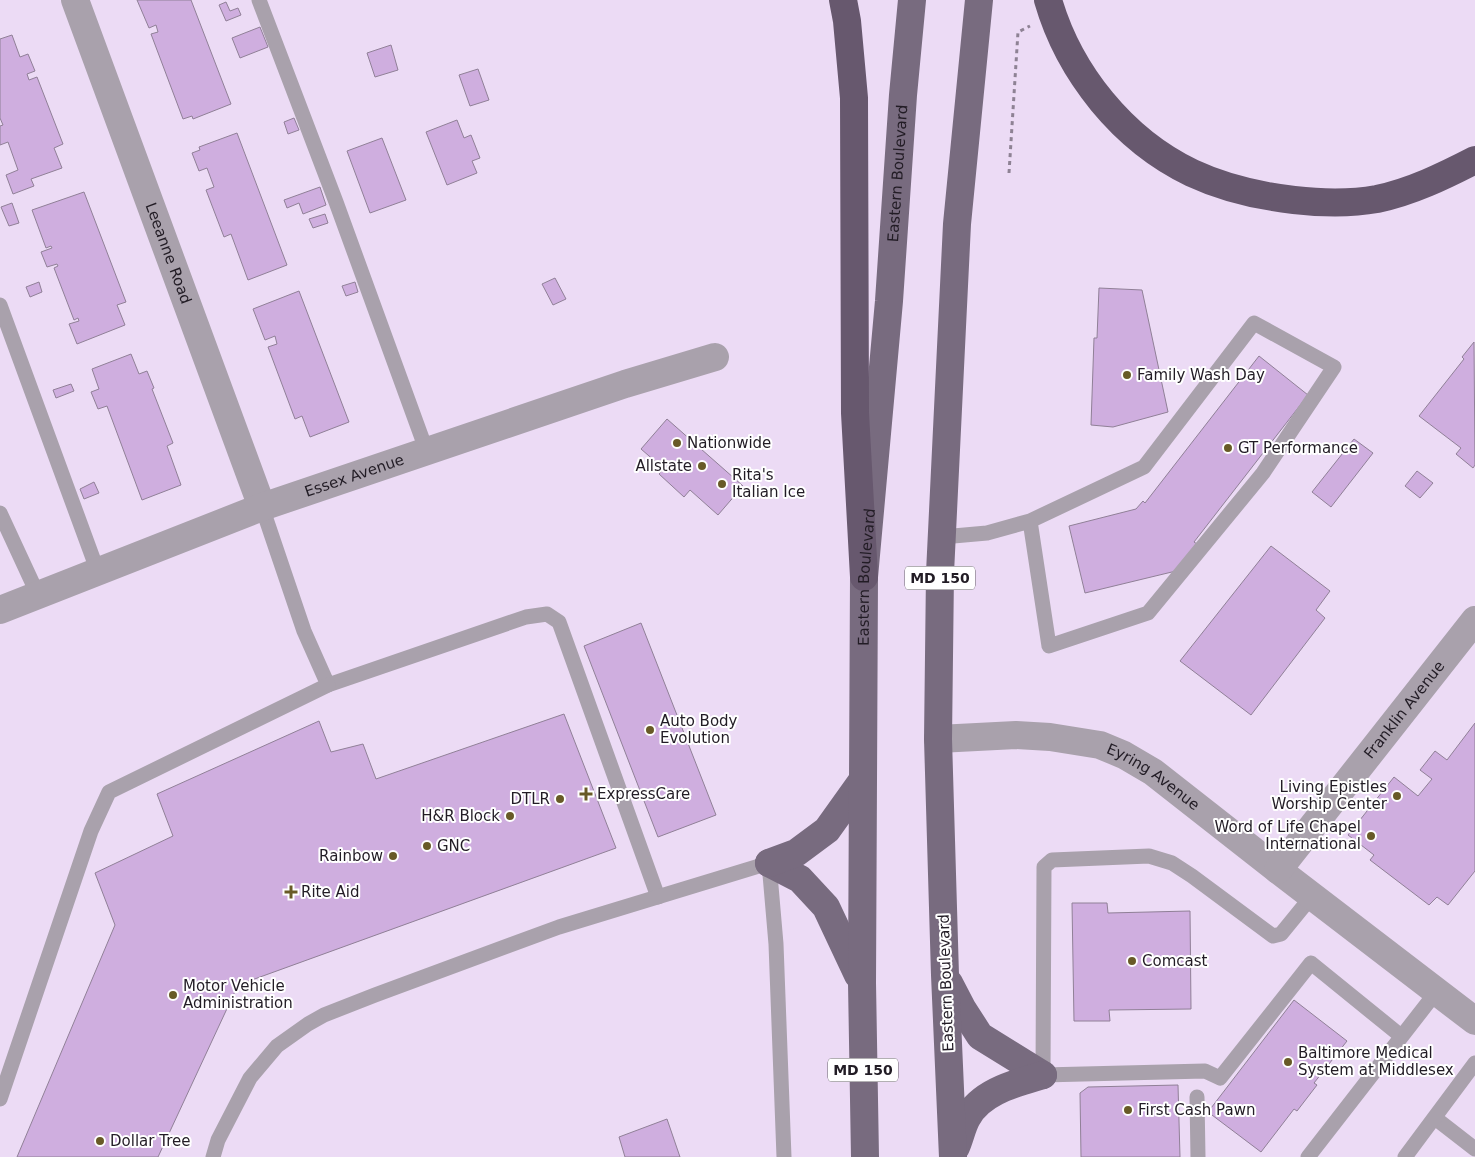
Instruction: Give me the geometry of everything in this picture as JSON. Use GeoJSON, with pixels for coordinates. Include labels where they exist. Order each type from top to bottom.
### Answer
{"type":"FeatureCollection","features":[{"type":"Feature","properties":{"kind":"highway"},"geometry":{"type":"LineString","coordinates":[[843,0],[847,21],[854,98],[855,413],[864,578]]}},
{"type":"Feature","properties":{"kind":"highway"},"geometry":{"type":"LineString","coordinates":[[1050,8],[1070,55],[1085,79],[1102,102],[1129,129],[1157,152],[1191,172],[1230,188],[1272,198],[1316,203],[1377,199],[1441,178],[1475,160]]}},
{"type":"Feature","properties":{"kind":"main road","name":"Eastern Boulevard"},"geometry":{"type":"LineString","coordinates":[[865,1157],[862,983],[864,578],[889,301],[903,95],[912,0]]}},
{"type":"Feature","properties":{"kind":"main road","name":"Eastern Boulevard"},"geometry":{"type":"LineString","coordinates":[[953,1156],[938,739],[940,574],[957,224],[979,0]]}},
{"type":"Feature","properties":{"kind":"main road"},"geometry":{"type":"LineString","coordinates":[[769,863],[796,853],[826,830],[862,781]]}},
{"type":"Feature","properties":{"kind":"main road"},"geometry":{"type":"LineString","coordinates":[[769,863],[800,878],[826,907],[862,983]]}},
{"type":"Feature","properties":{"kind":"main road"},"geometry":{"type":"LineString","coordinates":[[945,975],[962,1008],[980,1036],[1043,1075]]}},
{"type":"Feature","properties":{"kind":"main road"},"geometry":{"type":"LineString","coordinates":[[953,1156],[968,1117],[983,1099],[1011,1085],[1043,1075]]}},
{"type":"Feature","properties":{"kind":"street","name":"Leeanne Road"},"geometry":{"type":"LineString","coordinates":[[75,0],[262,507]]}},
{"type":"Feature","properties":{"kind":"street","name":"Essex Avenue"},"geometry":{"type":"LineString","coordinates":[[0,610],[262,507],[625,384],[715,357]]}},
{"type":"Feature","properties":{"kind":"street","name":"Franklin Avenue"},"geometry":{"type":"LineString","coordinates":[[1278,870],[1475,620]]}},
{"type":"Feature","properties":{"kind":"street","name":"Eyring Avenue"},"geometry":{"type":"LineString","coordinates":[[938,739],[1016,735],[1050,737],[1100,745],[1124,755],[1153,772],[1475,1021]]}},
{"type":"Feature","properties":{"kind":"lane"},"geometry":{"type":"LineString","coordinates":[[259,0],[336,202],[427,452]]}},
{"type":"Feature","properties":{"kind":"lane"},"geometry":{"type":"LineString","coordinates":[[0,305],[98,572]]}},
{"type":"Feature","properties":{"kind":"lane"},"geometry":{"type":"LineString","coordinates":[[942,537],[987,533],[1030,521],[1144,467],[1254,323],[1334,367],[1263,473],[1148,613],[1049,646],[1030,521]]}},
{"type":"Feature","properties":{"kind":"lane"},"geometry":{"type":"LineString","coordinates":[[262,507],[304,630],[328,685]]}},
{"type":"Feature","properties":{"kind":"lane"},"geometry":{"type":"LineString","coordinates":[[0,513],[38,595]]}},
{"type":"Feature","properties":{"kind":"lane"},"geometry":{"type":"LineString","coordinates":[[0,1099],[91,831],[109,792],[328,685],[526,617],[547,614],[559,622],[658,897]]}},
{"type":"Feature","properties":{"kind":"lane"},"geometry":{"type":"LineString","coordinates":[[1312,896],[1281,934],[1273,936],[1172,863],[1149,856],[1052,860],[1044,867],[1043,1075],[1205,1070],[1220,1078],[1311,963],[1401,1036]]}},
{"type":"Feature","properties":{"kind":"lane"},"geometry":{"type":"LineString","coordinates":[[213,1157],[218,1140],[250,1078],[277,1046],[324,1015],[559,927],[769,863],[776,944],[784,1157]]}},
{"type":"Feature","properties":{"kind":"lane"},"geometry":{"type":"LineString","coordinates":[[1308,1157],[1436,991]]}},
{"type":"Feature","properties":{"kind":"lane"},"geometry":{"type":"LineString","coordinates":[[1406,1157],[1475,1063]]}},
{"type":"Feature","properties":{"kind":"lane"},"geometry":{"type":"LineString","coordinates":[[1197,1096],[1198,1157]]}},
{"type":"Feature","properties":{"kind":"lane"},"geometry":{"type":"LineString","coordinates":[[1434,1118],[1475,1149]]}},
{"type":"Feature","properties":{"kind":"path"},"geometry":{"type":"LineString","coordinates":[[1009,173],[1018,32],[1050,8]]}},
{"type":"Feature","properties":{"kind":"building"},"geometry":{"type":"Polygon","coordinates":[[[137,0],[191,0],[231,104],[193,119],[192,116],[183,119],[151,34],[158,32],[156,25],[149,28],[137,0]]]}},
{"type":"Feature","properties":{"kind":"building"},"geometry":{"type":"Polygon","coordinates":[[[226,2],[230,11],[238,8],[241,15],[226,21],[219,5],[226,2]]]}},
{"type":"Feature","properties":{"kind":"building"},"geometry":{"type":"Polygon","coordinates":[[[260,27],[268,47],[240,58],[232,38],[260,27]]]}},
{"type":"Feature","properties":{"kind":"building"},"geometry":{"type":"Polygon","coordinates":[[[12,35],[20,57],[28,54],[35,71],[27,74],[29,80],[37,77],[63,144],[54,148],[62,168],[31,179],[34,186],[13,194],[6,175],[18,170],[8,142],[0,145],[0,126],[3,125],[0,118],[0,39],[12,35]]]}},
{"type":"Feature","properties":{"kind":"building"},"geometry":{"type":"Polygon","coordinates":[[[391,45],[398,70],[375,77],[367,53],[391,45]]]}},
{"type":"Feature","properties":{"kind":"building"},"geometry":{"type":"Polygon","coordinates":[[[478,69],[489,100],[470,106],[459,75],[478,69]]]}},
{"type":"Feature","properties":{"kind":"building"},"geometry":{"type":"Polygon","coordinates":[[[294,118],[299,130],[288,134],[284,122],[294,118]]]}},
{"type":"Feature","properties":{"kind":"building"},"geometry":{"type":"Polygon","coordinates":[[[457,120],[464,138],[471,135],[480,158],[472,161],[477,173],[447,185],[426,132],[457,120]]]}},
{"type":"Feature","properties":{"kind":"building"},"geometry":{"type":"Polygon","coordinates":[[[237,133],[287,265],[248,280],[231,234],[224,237],[206,190],[214,187],[207,168],[199,171],[192,153],[200,150],[199,147],[237,133]]]}},
{"type":"Feature","properties":{"kind":"building"},"geometry":{"type":"Polygon","coordinates":[[[382,138],[406,200],[370,213],[347,151],[382,138]]]}},
{"type":"Feature","properties":{"kind":"building"},"geometry":{"type":"Polygon","coordinates":[[[320,187],[326,205],[303,214],[299,203],[287,208],[284,200],[320,187]]]}},
{"type":"Feature","properties":{"kind":"building"},"geometry":{"type":"Polygon","coordinates":[[[84,192],[126,302],[117,305],[125,325],[77,344],[69,324],[79,321],[78,318],[74,320],[54,268],[58,266],[57,264],[47,267],[41,252],[52,248],[51,246],[46,248],[32,210],[84,192]]]}},
{"type":"Feature","properties":{"kind":"building"},"geometry":{"type":"Polygon","coordinates":[[[12,203],[19,223],[9,226],[1,207],[12,203]]]}},
{"type":"Feature","properties":{"kind":"building"},"geometry":{"type":"Polygon","coordinates":[[[325,214],[328,223],[313,228],[309,219],[325,214]]]}},
{"type":"Feature","properties":{"kind":"building"},"geometry":{"type":"Polygon","coordinates":[[[555,278],[566,299],[553,305],[542,284],[555,278]]]}},
{"type":"Feature","properties":{"kind":"building"},"geometry":{"type":"Polygon","coordinates":[[[39,282],[42,292],[30,297],[26,287],[39,282]]]}},
{"type":"Feature","properties":{"kind":"building"},"geometry":{"type":"Polygon","coordinates":[[[355,282],[358,292],[346,296],[342,286],[355,282]]]}},
{"type":"Feature","properties":{"kind":"building","name":"Family Wash Day"},"geometry":{"type":"Polygon","coordinates":[[[1099,288],[1142,290],[1168,412],[1113,427],[1091,425],[1094,338],[1097,338],[1099,288]]]}},
{"type":"Feature","properties":{"kind":"building"},"geometry":{"type":"Polygon","coordinates":[[[299,291],[349,422],[310,437],[302,416],[295,419],[268,347],[277,344],[275,336],[265,340],[253,309],[299,291]]]}},
{"type":"Feature","properties":{"kind":"building"},"geometry":{"type":"Polygon","coordinates":[[[1474,342],[1475,465],[1473,468],[1456,454],[1461,448],[1419,416],[1464,359],[1462,357],[1474,342]]]}},
{"type":"Feature","properties":{"kind":"building"},"geometry":{"type":"Polygon","coordinates":[[[131,354],[139,374],[147,371],[154,388],[152,389],[173,443],[167,446],[181,485],[142,500],[107,406],[98,409],[91,392],[99,389],[92,369],[131,354]]]}},
{"type":"Feature","properties":{"kind":"building","name":"GT Performance"},"geometry":{"type":"Polygon","coordinates":[[[1259,356],[1308,395],[1194,542],[1197,544],[1176,571],[1085,593],[1069,526],[1136,509],[1143,501],[1145,503],[1259,356]]]}},
{"type":"Feature","properties":{"kind":"building"},"geometry":{"type":"Polygon","coordinates":[[[71,384],[74,391],[56,398],[53,390],[71,384]]]}},
{"type":"Feature","properties":{"kind":"building"},"geometry":{"type":"Polygon","coordinates":[[[667,419],[743,486],[718,515],[690,490],[684,497],[659,474],[664,469],[641,449],[667,419]]]}},
{"type":"Feature","properties":{"kind":"building"},"geometry":{"type":"Polygon","coordinates":[[[1354,439],[1373,453],[1331,507],[1312,492],[1354,439]]]}},
{"type":"Feature","properties":{"kind":"building"},"geometry":{"type":"Polygon","coordinates":[[[1417,471],[1433,483],[1420,498],[1405,486],[1417,471]]]}},
{"type":"Feature","properties":{"kind":"building"},"geometry":{"type":"Polygon","coordinates":[[[94,482],[99,493],[84,499],[80,489],[94,482]]]}},
{"type":"Feature","properties":{"kind":"building"},"geometry":{"type":"Polygon","coordinates":[[[1271,546],[1330,591],[1316,610],[1325,618],[1251,715],[1180,661],[1271,546]]]}},
{"type":"Feature","properties":{"kind":"building","name":"Auto Body Evolution"},"geometry":{"type":"Polygon","coordinates":[[[641,623],[716,815],[658,837],[584,646],[641,623]]]}},
{"type":"Feature","properties":{"kind":"building"},"geometry":{"type":"Polygon","coordinates":[[[564,714],[616,848],[238,985],[158,1157],[17,1157],[115,925],[95,873],[173,836],[157,794],[319,721],[331,752],[363,744],[376,779],[564,714]]]}},
{"type":"Feature","properties":{"kind":"building"},"geometry":{"type":"Polygon","coordinates":[[[1475,723],[1475,871],[1448,905],[1437,897],[1429,905],[1370,860],[1374,855],[1348,835],[1394,777],[1418,796],[1432,779],[1420,770],[1435,751],[1447,760],[1475,723]]]}},
{"type":"Feature","properties":{"kind":"building","name":"Comcast"},"geometry":{"type":"Polygon","coordinates":[[[1072,903],[1107,903],[1108,913],[1190,911],[1191,1009],[1109,1010],[1110,1021],[1074,1021],[1072,903]]]}},
{"type":"Feature","properties":{"kind":"building","name":"Baltimore Medical System at Middlesex"},"geometry":{"type":"Polygon","coordinates":[[[1294,1000],[1347,1041],[1314,1083],[1317,1085],[1297,1111],[1294,1109],[1261,1152],[1208,1112],[1294,1000]]]}},
{"type":"Feature","properties":{"kind":"building"},"geometry":{"type":"Polygon","coordinates":[[[1178,1085],[1180,1157],[1081,1157],[1080,1093],[1088,1087],[1178,1085]]]}},
{"type":"Feature","properties":{"kind":"building"},"geometry":{"type":"Polygon","coordinates":[[[667,1119],[680,1157],[625,1157],[619,1137],[667,1119]]]}},
{"type":"Feature","properties":{"kind":"place","name":"Family Wash Day"},"geometry":{"type":"Point","coordinates":[1127,375]}},
{"type":"Feature","properties":{"kind":"place","name":"Nationwide"},"geometry":{"type":"Point","coordinates":[677,443]}},
{"type":"Feature","properties":{"kind":"place","name":"GT Performance"},"geometry":{"type":"Point","coordinates":[1228,448]}},
{"type":"Feature","properties":{"kind":"place","name":"Allstate"},"geometry":{"type":"Point","coordinates":[702,466]}},
{"type":"Feature","properties":{"kind":"place","name":"Rita's Italian Ice"},"geometry":{"type":"Point","coordinates":[722,484]}},
{"type":"Feature","properties":{"kind":"place","name":"Auto Body Evolution"},"geometry":{"type":"Point","coordinates":[650,730]}},
{"type":"Feature","properties":{"kind":"place","name":"ExpressCare"},"geometry":{"type":"Point","coordinates":[586,794]}},
{"type":"Feature","properties":{"kind":"place","name":"Living Epistles Worship Center"},"geometry":{"type":"Point","coordinates":[1397,796]}},
{"type":"Feature","properties":{"kind":"place","name":"DTLR"},"geometry":{"type":"Point","coordinates":[560,799]}},
{"type":"Feature","properties":{"kind":"place","name":"H&R Block"},"geometry":{"type":"Point","coordinates":[510,816]}},
{"type":"Feature","properties":{"kind":"place","name":"Word of Life Chapel International"},"geometry":{"type":"Point","coordinates":[1371,836]}},
{"type":"Feature","properties":{"kind":"place","name":"GNC"},"geometry":{"type":"Point","coordinates":[427,846]}},
{"type":"Feature","properties":{"kind":"place","name":"Rainbow"},"geometry":{"type":"Point","coordinates":[393,856]}},
{"type":"Feature","properties":{"kind":"place","name":"Rite Aid"},"geometry":{"type":"Point","coordinates":[291,892]}},
{"type":"Feature","properties":{"kind":"place","name":"Comcast"},"geometry":{"type":"Point","coordinates":[1132,961]}},
{"type":"Feature","properties":{"kind":"place","name":"Motor Vehicle Administration"},"geometry":{"type":"Point","coordinates":[173,995]}},
{"type":"Feature","properties":{"kind":"place","name":"Baltimore Medical System at Middlesex"},"geometry":{"type":"Point","coordinates":[1288,1062]}},
{"type":"Feature","properties":{"kind":"place","name":"First Cash Pawn"},"geometry":{"type":"Point","coordinates":[1128,1110]}},
{"type":"Feature","properties":{"kind":"place","name":"Dollar Tree"},"geometry":{"type":"Point","coordinates":[100,1141]}}]}
